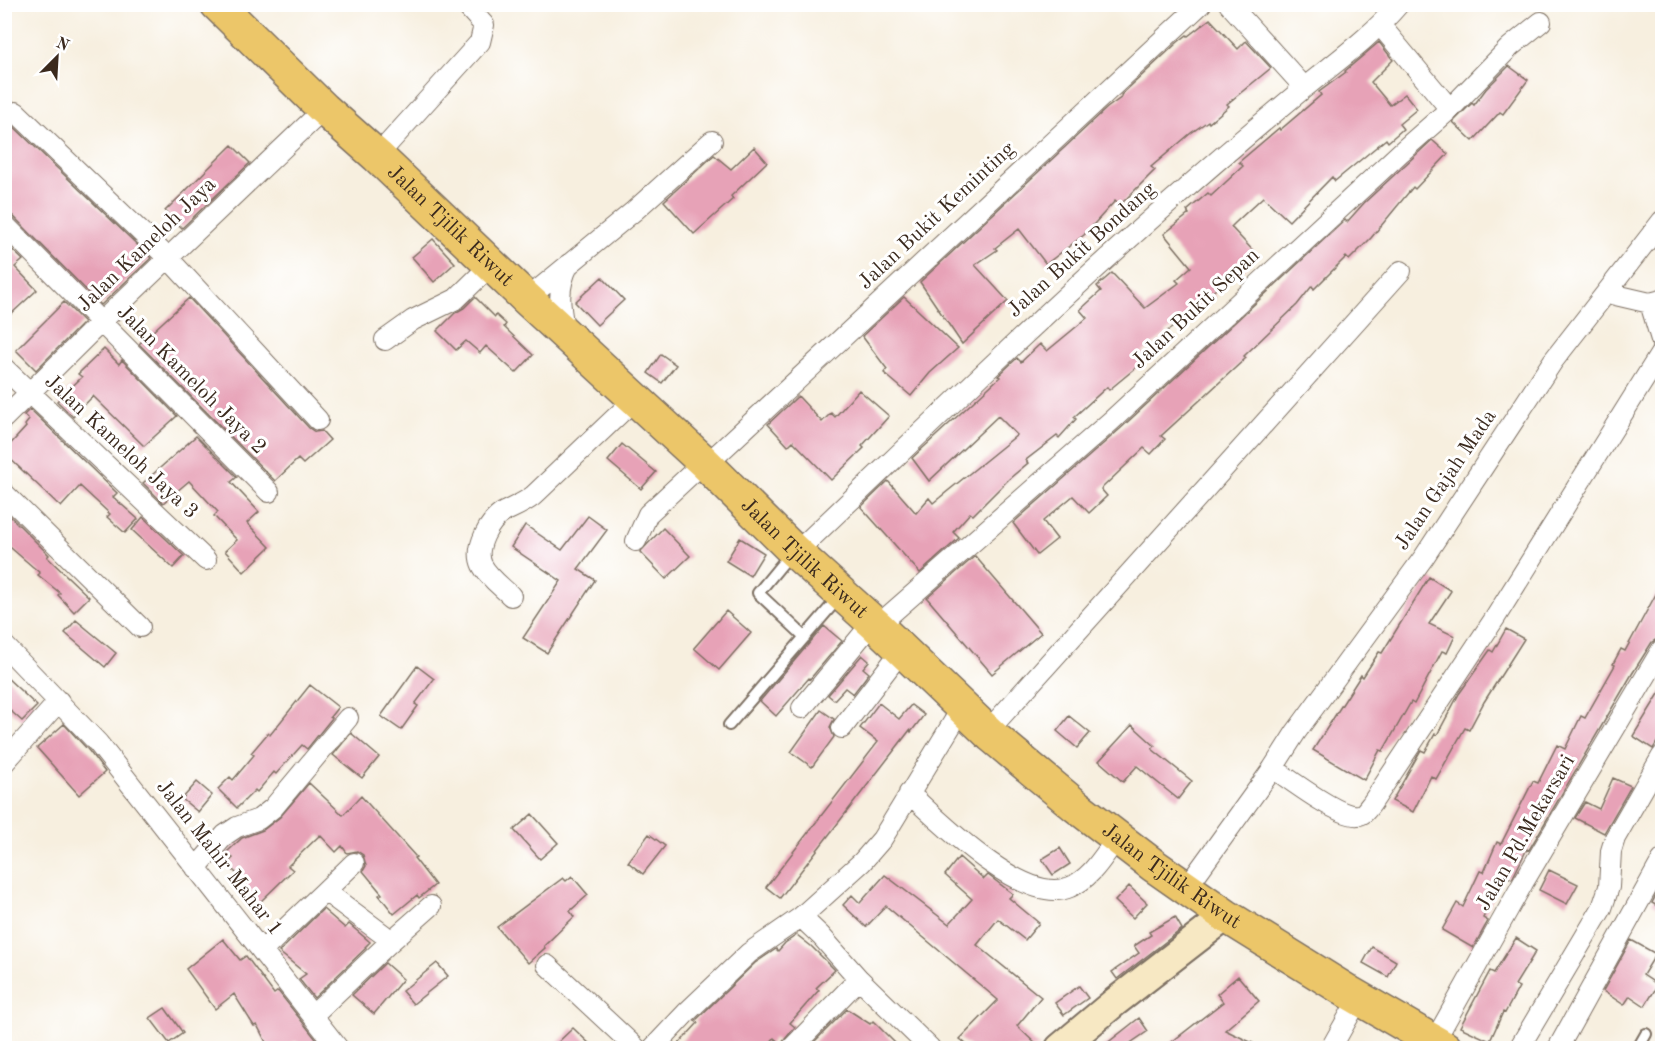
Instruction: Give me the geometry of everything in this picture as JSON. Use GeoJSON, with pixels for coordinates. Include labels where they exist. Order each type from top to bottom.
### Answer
{"type":"FeatureCollection","features":[{"type":"Feature","properties":{"kind":"highway","name":"Jalan Tjilik Riwut"},"geometry":{"type":"LineString","coordinates":[[217,4],[324,109],[377,156],[526,299],[705,463],[800,546],[842,594],[987,732],[1068,800],[1153,865],[1226,916],[1359,998],[1425,1042]]}},
{"type":"Feature","properties":{"kind":"main road"},"geometry":{"type":"LineString","coordinates":[[1060,1048],[1226,916]]}},
{"type":"Feature","properties":{"kind":"street"},"geometry":{"type":"LineString","coordinates":[[377,156],[480,42],[484,25],[465,4]]}},
{"type":"Feature","properties":{"kind":"street","name":"Jalan Bukit Keminting"},"geometry":{"type":"LineString","coordinates":[[636,541],[648,513],[705,463],[1201,4]]}},
{"type":"Feature","properties":{"kind":"street"},"geometry":{"type":"LineString","coordinates":[[1229,4],[1305,87]]}},
{"type":"Feature","properties":{"kind":"street","name":"Jalan Bukit Bondang"},"geometry":{"type":"LineString","coordinates":[[800,546],[1050,309],[1182,191],[1381,26],[1399,4]]}},
{"type":"Feature","properties":{"kind":"street","name":"Jalan Bukit Sepan"},"geometry":{"type":"LineString","coordinates":[[802,708],[875,624],[1111,421],[1450,109],[1510,47],[1541,21]]}},
{"type":"Feature","properties":{"kind":"street"},"geometry":{"type":"LineString","coordinates":[[1381,26],[1450,109]]}},
{"type":"Feature","properties":{"kind":"street","name":"Jalan Kameloh Jaya"},"geometry":{"type":"LineString","coordinates":[[4,418],[324,109]]}},
{"type":"Feature","properties":{"kind":"street"},"geometry":{"type":"LineString","coordinates":[[16,112],[169,259],[318,420]]}},
{"type":"Feature","properties":{"kind":"street"},"geometry":{"type":"LineString","coordinates":[[526,299],[634,211],[712,141]]}},
{"type":"Feature","properties":{"kind":"street","name":"Jalan Gajah Mada"},"geometry":{"type":"LineString","coordinates":[[1187,887],[1273,768],[1296,732],[1424,558],[1553,361],[1662,221]]}},
{"type":"Feature","properties":{"kind":"street","name":"Jalan Kameloh Jaya 2"},"geometry":{"type":"LineString","coordinates":[[4,224],[269,492]]}},
{"type":"Feature","properties":{"kind":"street"},"geometry":{"type":"LineString","coordinates":[[565,334],[559,300],[560,284],[569,264]]}},
{"type":"Feature","properties":{"kind":"street"},"geometry":{"type":"LineString","coordinates":[[385,340],[413,320],[456,299],[491,265]]}},
{"type":"Feature","properties":{"kind":"street"},"geometry":{"type":"LineString","coordinates":[[987,732],[1401,271]]}},
{"type":"Feature","properties":{"kind":"street"},"geometry":{"type":"LineString","coordinates":[[1273,768],[1330,805],[1348,813],[1357,816],[1362,814],[1372,803],[1496,618],[1662,351],[1656,302],[1607,293]]}},
{"type":"Feature","properties":{"kind":"street","name":"Jalan Kameloh Jaya 3"},"geometry":{"type":"LineString","coordinates":[[4,368],[206,560]]}},
{"type":"Feature","properties":{"kind":"street"},"geometry":{"type":"LineString","coordinates":[[511,596],[482,566],[479,555],[484,537],[493,521],[533,496],[635,399]]}},
{"type":"Feature","properties":{"kind":"street"},"geometry":{"type":"LineString","coordinates":[[4,494],[140,627]]}},
{"type":"Feature","properties":{"kind":"street","name":"Jalan Mahir Mahar 1"},"geometry":{"type":"LineString","coordinates":[[4,645],[98,743],[338,1048]]}},
{"type":"Feature","properties":{"kind":"street","name":"Jalan Pd.Mekarsari"},"geometry":{"type":"LineString","coordinates":[[1425,1042],[1523,883],[1662,649]]}},
{"type":"Feature","properties":{"kind":"street"},"geometry":{"type":"LineString","coordinates":[[842,728],[902,650]]}},
{"type":"Feature","properties":{"kind":"street"},"geometry":{"type":"LineString","coordinates":[[4,763],[59,701]]}},
{"type":"Feature","properties":{"kind":"street"},"geometry":{"type":"LineString","coordinates":[[653,1048],[749,952],[801,917],[871,853],[882,839],[962,708]]}},
{"type":"Feature","properties":{"kind":"street"},"geometry":{"type":"LineString","coordinates":[[196,868],[225,835],[237,827],[259,819],[273,808],[348,718]]}},
{"type":"Feature","properties":{"kind":"street"},"geometry":{"type":"LineString","coordinates":[[1519,1048],[1602,908],[1609,887],[1614,838],[1662,756]]}},
{"type":"Feature","properties":{"kind":"street"},"geometry":{"type":"LineString","coordinates":[[909,793],[961,841],[992,863],[1024,883],[1048,889],[1069,888],[1090,874],[1117,837]]}},
{"type":"Feature","properties":{"kind":"street"},"geometry":{"type":"LineString","coordinates":[[1558,1048],[1662,860]]}},
{"type":"Feature","properties":{"kind":"street"},"geometry":{"type":"LineString","coordinates":[[262,951],[354,863]]}},
{"type":"Feature","properties":{"kind":"street"},"geometry":{"type":"LineString","coordinates":[[325,891],[384,934],[389,943]]}},
{"type":"Feature","properties":{"kind":"street"},"geometry":{"type":"LineString","coordinates":[[313,1015],[431,906]]}},
{"type":"Feature","properties":{"kind":"street"},"geometry":{"type":"LineString","coordinates":[[801,917],[859,979],[930,1048]]}},
{"type":"Feature","properties":{"kind":"street"},"geometry":{"type":"LineString","coordinates":[[547,965],[636,1048]]}},
{"type":"Feature","properties":{"kind":"street"},"geometry":{"type":"LineString","coordinates":[[792,1048],[859,979]]}},
{"type":"Feature","properties":{"kind":"street"},"geometry":{"type":"LineString","coordinates":[[1331,1048],[1359,998]]}},
{"type":"Feature","properties":{"kind":"lane"},"geometry":{"type":"LineString","coordinates":[[800,546],[758,593],[805,637]]}},
{"type":"Feature","properties":{"kind":"lane"},"geometry":{"type":"LineString","coordinates":[[729,725],[842,594]]}},
{"type":"Feature","properties":{"kind":"lane"},"geometry":{"type":"LineString","coordinates":[[1638,1048],[1646,1034]]}},
{"type":"Feature","properties":{"kind":"building"},"geometry":{"type":"Polygon","coordinates":[[[1210,19],[1238,49],[1246,41],[1271,68],[1227,104],[1229,106],[1209,123],[1208,121],[1191,133],[1151,167],[1155,170],[1120,205],[1115,201],[1084,235],[1046,264],[1019,229],[995,248],[997,250],[975,265],[1008,301],[962,344],[920,282],[1107,108],[1122,97],[1121,95],[1178,42],[1210,19]]]}},
{"type":"Feature","properties":{"kind":"building"},"geometry":{"type":"Polygon","coordinates":[[[1379,42],[1393,60],[1371,82],[1390,105],[1405,94],[1417,109],[1399,124],[1403,129],[1388,142],[1386,139],[1335,181],[1332,177],[1289,221],[1263,197],[1231,227],[1258,256],[1245,269],[1212,292],[1215,295],[1201,308],[1166,332],[1142,353],[1146,357],[1138,366],[1109,390],[1107,387],[1074,417],[1076,419],[1059,438],[1057,436],[1026,460],[1028,463],[973,515],[970,513],[953,532],[959,538],[920,573],[861,507],[888,481],[916,513],[929,498],[933,503],[1017,435],[998,416],[929,481],[912,458],[1000,377],[998,376],[1017,358],[1021,362],[1040,344],[1047,351],[1087,318],[1080,310],[1101,291],[1097,286],[1112,273],[1145,308],[1179,283],[1176,280],[1191,267],[1164,234],[1189,214],[1187,211],[1208,193],[1211,196],[1243,166],[1239,162],[1321,95],[1319,92],[1346,72],[1379,42]]]}},
{"type":"Feature","properties":{"kind":"building"},"geometry":{"type":"Polygon","coordinates":[[[1509,66],[1528,80],[1503,114],[1500,112],[1473,141],[1453,122],[1472,103],[1474,105],[1509,66]]]}},
{"type":"Feature","properties":{"kind":"building"},"geometry":{"type":"Polygon","coordinates":[[[4,115],[151,258],[101,305],[13,216],[4,212],[4,115]]]}},
{"type":"Feature","properties":{"kind":"building"},"geometry":{"type":"Polygon","coordinates":[[[1432,140],[1448,154],[1415,189],[1413,187],[1371,238],[1349,260],[1346,257],[1314,289],[1312,286],[1297,305],[1244,356],[1246,358],[1161,436],[1165,439],[1151,454],[1144,448],[1101,489],[1107,496],[1089,513],[1073,496],[1043,521],[1057,539],[1037,555],[1013,523],[1120,429],[1345,220],[1347,222],[1364,203],[1432,140]]]}},
{"type":"Feature","properties":{"kind":"building"},"geometry":{"type":"Polygon","coordinates":[[[232,145],[250,163],[182,228],[165,211],[232,145]]]}},
{"type":"Feature","properties":{"kind":"building"},"geometry":{"type":"Polygon","coordinates":[[[754,147],[767,162],[731,196],[733,199],[694,234],[664,201],[714,155],[731,169],[754,147]]]}},
{"type":"Feature","properties":{"kind":"building"},"geometry":{"type":"Polygon","coordinates":[[[433,239],[455,263],[434,282],[412,257],[433,239]]]}},
{"type":"Feature","properties":{"kind":"building"},"geometry":{"type":"Polygon","coordinates":[[[4,242],[23,260],[15,267],[37,290],[11,314],[4,307],[4,242]]]}},
{"type":"Feature","properties":{"kind":"building"},"geometry":{"type":"Polygon","coordinates":[[[602,277],[624,300],[597,325],[575,302],[602,277]]]}},
{"type":"Feature","properties":{"kind":"building"},"geometry":{"type":"Polygon","coordinates":[[[475,297],[495,317],[496,315],[506,324],[504,327],[533,355],[516,373],[486,346],[480,353],[466,341],[456,350],[437,331],[475,297]]]}},
{"type":"Feature","properties":{"kind":"building"},"geometry":{"type":"Polygon","coordinates":[[[904,297],[958,348],[930,373],[911,396],[884,373],[887,369],[862,336],[904,297]]]}},
{"type":"Feature","properties":{"kind":"building"},"geometry":{"type":"Polygon","coordinates":[[[189,298],[309,428],[315,432],[322,431],[330,440],[303,464],[298,459],[275,481],[139,344],[189,298]]]}},
{"type":"Feature","properties":{"kind":"building"},"geometry":{"type":"Polygon","coordinates":[[[64,302],[84,322],[36,370],[16,350],[64,302]]]}},
{"type":"Feature","properties":{"kind":"building"},"geometry":{"type":"Polygon","coordinates":[[[104,349],[119,364],[122,360],[177,416],[144,446],[93,396],[73,417],[57,401],[82,377],[78,374],[104,349]]]}},
{"type":"Feature","properties":{"kind":"building"},"geometry":{"type":"Polygon","coordinates":[[[661,354],[676,365],[662,383],[648,373],[661,354]]]}},
{"type":"Feature","properties":{"kind":"building"},"geometry":{"type":"Polygon","coordinates":[[[859,390],[889,416],[862,446],[864,448],[831,480],[793,441],[788,446],[768,424],[798,396],[822,422],[831,413],[835,417],[859,390]]]}},
{"type":"Feature","properties":{"kind":"building"},"geometry":{"type":"Polygon","coordinates":[[[30,409],[117,493],[113,497],[138,519],[125,533],[107,517],[110,514],[80,486],[61,507],[4,453],[26,427],[29,420],[24,415],[30,409]]]}},
{"type":"Feature","properties":{"kind":"building"},"geometry":{"type":"Polygon","coordinates":[[[196,436],[237,477],[231,482],[259,512],[247,523],[270,547],[244,572],[225,551],[237,540],[214,516],[218,512],[189,481],[163,503],[143,483],[196,436]]]}},
{"type":"Feature","properties":{"kind":"building"},"geometry":{"type":"Polygon","coordinates":[[[622,444],[656,472],[641,489],[608,461],[622,444]]]}},
{"type":"Feature","properties":{"kind":"building"},"geometry":{"type":"Polygon","coordinates":[[[4,510],[49,555],[47,557],[89,597],[74,612],[58,595],[60,593],[38,575],[40,573],[4,542],[4,510]]]}},
{"type":"Feature","properties":{"kind":"building"},"geometry":{"type":"Polygon","coordinates":[[[588,516],[607,530],[578,569],[595,580],[547,653],[523,638],[561,581],[511,547],[525,525],[562,550],[588,516]]]}},
{"type":"Feature","properties":{"kind":"building"},"geometry":{"type":"Polygon","coordinates":[[[143,517],[184,556],[173,568],[132,530],[143,517]]]}},
{"type":"Feature","properties":{"kind":"building"},"geometry":{"type":"Polygon","coordinates":[[[663,528],[690,556],[666,579],[640,552],[663,528]]]}},
{"type":"Feature","properties":{"kind":"building"},"geometry":{"type":"Polygon","coordinates":[[[740,538],[764,553],[750,576],[726,561],[740,538]]]}},
{"type":"Feature","properties":{"kind":"building"},"geometry":{"type":"Polygon","coordinates":[[[975,556],[1041,633],[992,674],[927,598],[975,556]]]}},
{"type":"Feature","properties":{"kind":"building"},"geometry":{"type":"Polygon","coordinates":[[[1429,577],[1451,591],[1429,624],[1455,636],[1447,653],[1442,651],[1414,704],[1411,702],[1364,780],[1313,750],[1361,675],[1363,677],[1379,652],[1382,653],[1429,577]]]}},
{"type":"Feature","properties":{"kind":"building"},"geometry":{"type":"Polygon","coordinates":[[[1662,583],[1662,636],[1652,642],[1632,674],[1529,850],[1527,849],[1512,879],[1504,875],[1483,918],[1488,921],[1473,948],[1442,930],[1457,903],[1463,907],[1480,871],[1484,872],[1497,842],[1501,844],[1533,781],[1538,783],[1557,745],[1565,749],[1581,716],[1585,718],[1615,665],[1613,664],[1621,649],[1625,651],[1662,583]]]}},
{"type":"Feature","properties":{"kind":"building"},"geometry":{"type":"Polygon","coordinates":[[[726,611],[751,633],[719,670],[694,648],[726,611]]]}},
{"type":"Feature","properties":{"kind":"building"},"geometry":{"type":"Polygon","coordinates":[[[76,620],[116,653],[105,667],[65,633],[76,620]]]}},
{"type":"Feature","properties":{"kind":"building"},"geometry":{"type":"Polygon","coordinates":[[[824,626],[842,641],[776,716],[760,701],[824,626]]]}},
{"type":"Feature","properties":{"kind":"building"},"geometry":{"type":"Polygon","coordinates":[[[1506,629],[1524,639],[1469,730],[1465,728],[1436,779],[1431,776],[1413,812],[1392,801],[1421,750],[1425,752],[1435,734],[1437,735],[1459,694],[1490,650],[1493,652],[1506,629]]]}},
{"type":"Feature","properties":{"kind":"building"},"geometry":{"type":"Polygon","coordinates":[[[862,655],[869,661],[863,668],[869,673],[853,694],[845,688],[834,700],[828,695],[862,655]]]}},
{"type":"Feature","properties":{"kind":"building"},"geometry":{"type":"Polygon","coordinates":[[[417,666],[434,679],[415,704],[418,706],[401,730],[381,716],[417,666]]]}},
{"type":"Feature","properties":{"kind":"building"},"geometry":{"type":"Polygon","coordinates":[[[4,675],[37,706],[22,721],[4,705],[4,675]]]}},
{"type":"Feature","properties":{"kind":"building"},"geometry":{"type":"Polygon","coordinates":[[[310,685],[338,707],[330,717],[332,718],[307,749],[302,745],[276,774],[274,772],[257,792],[255,790],[237,808],[218,789],[230,777],[233,780],[254,755],[251,753],[268,733],[270,735],[310,685]]]}},
{"type":"Feature","properties":{"kind":"building"},"geometry":{"type":"Polygon","coordinates":[[[1662,689],[1662,734],[1653,749],[1633,736],[1662,689]]]}},
{"type":"Feature","properties":{"kind":"building"},"geometry":{"type":"Polygon","coordinates":[[[879,703],[899,719],[911,705],[924,715],[780,898],[766,887],[878,742],[860,728],[879,703]]]}},
{"type":"Feature","properties":{"kind":"building"},"geometry":{"type":"Polygon","coordinates":[[[821,710],[834,719],[830,727],[834,737],[812,767],[791,752],[821,710]]]}},
{"type":"Feature","properties":{"kind":"building"},"geometry":{"type":"Polygon","coordinates":[[[1069,716],[1090,733],[1077,748],[1057,731],[1069,716]]]}},
{"type":"Feature","properties":{"kind":"building"},"geometry":{"type":"Polygon","coordinates":[[[64,724],[105,772],[79,795],[37,748],[64,724]]]}},
{"type":"Feature","properties":{"kind":"building"},"geometry":{"type":"Polygon","coordinates":[[[1132,725],[1155,746],[1152,749],[1192,781],[1178,799],[1137,766],[1123,782],[1099,761],[1132,725]]]}},
{"type":"Feature","properties":{"kind":"building"},"geometry":{"type":"Polygon","coordinates":[[[351,733],[379,757],[362,778],[333,755],[351,733]]]}},
{"type":"Feature","properties":{"kind":"building"},"geometry":{"type":"Polygon","coordinates":[[[1613,778],[1631,786],[1604,833],[1575,818],[1585,802],[1599,809],[1613,778]]]}},
{"type":"Feature","properties":{"kind":"building"},"geometry":{"type":"Polygon","coordinates":[[[197,782],[212,795],[198,812],[182,799],[197,782]]]}},
{"type":"Feature","properties":{"kind":"building"},"geometry":{"type":"Polygon","coordinates":[[[309,783],[343,815],[361,796],[416,857],[414,858],[435,885],[419,898],[417,895],[394,914],[379,895],[382,894],[363,871],[366,866],[363,855],[357,851],[347,853],[342,846],[336,852],[320,835],[288,866],[293,870],[258,904],[238,882],[242,879],[227,864],[233,858],[226,853],[242,838],[263,830],[280,817],[309,783]]]}},
{"type":"Feature","properties":{"kind":"building"},"geometry":{"type":"Polygon","coordinates":[[[532,814],[558,843],[540,859],[514,830],[532,814]]]}},
{"type":"Feature","properties":{"kind":"building"},"geometry":{"type":"Polygon","coordinates":[[[649,834],[665,846],[643,874],[628,862],[649,834]]]}},
{"type":"Feature","properties":{"kind":"building"},"geometry":{"type":"Polygon","coordinates":[[[1060,848],[1070,864],[1053,875],[1042,859],[1060,848]]]}},
{"type":"Feature","properties":{"kind":"building"},"geometry":{"type":"Polygon","coordinates":[[[959,857],[984,879],[988,875],[1013,894],[1009,898],[1039,923],[1025,940],[998,919],[977,945],[1041,997],[1017,1026],[1040,1048],[971,1048],[960,1039],[998,1000],[886,906],[866,927],[843,905],[852,895],[860,903],[885,875],[949,924],[972,899],[945,875],[959,857]]]}},
{"type":"Feature","properties":{"kind":"building"},"geometry":{"type":"Polygon","coordinates":[[[1549,870],[1578,884],[1567,904],[1539,890],[1549,870]]]}},
{"type":"Feature","properties":{"kind":"building"},"geometry":{"type":"Polygon","coordinates":[[[572,876],[588,895],[570,911],[574,917],[528,963],[497,927],[563,878],[566,881],[572,876]]]}},
{"type":"Feature","properties":{"kind":"building"},"geometry":{"type":"Polygon","coordinates":[[[1662,884],[1662,909],[1652,903],[1662,884]]]}},
{"type":"Feature","properties":{"kind":"building"},"geometry":{"type":"Polygon","coordinates":[[[1129,886],[1147,903],[1133,918],[1115,901],[1129,886]]]}},
{"type":"Feature","properties":{"kind":"building"},"geometry":{"type":"Polygon","coordinates":[[[323,909],[345,928],[349,924],[370,942],[314,998],[299,979],[306,974],[279,952],[323,909]]]}},
{"type":"Feature","properties":{"kind":"building"},"geometry":{"type":"Polygon","coordinates":[[[1175,917],[1182,929],[1117,979],[1112,972],[1139,953],[1134,946],[1151,935],[1149,932],[1175,917]]]}},
{"type":"Feature","properties":{"kind":"building"},"geometry":{"type":"Polygon","coordinates":[[[797,935],[835,970],[816,988],[819,990],[790,1023],[795,1027],[781,1044],[774,1038],[766,1048],[675,1048],[698,1023],[695,1021],[755,963],[776,949],[778,951],[797,935]]]}},
{"type":"Feature","properties":{"kind":"building"},"geometry":{"type":"Polygon","coordinates":[[[1516,938],[1536,951],[1515,985],[1519,987],[1505,1013],[1503,1012],[1490,1041],[1460,1027],[1490,971],[1494,973],[1516,938]]]}},
{"type":"Feature","properties":{"kind":"building"},"geometry":{"type":"Polygon","coordinates":[[[223,939],[240,960],[246,956],[274,994],[278,991],[323,1048],[301,1048],[296,1041],[281,1048],[269,1048],[257,1025],[254,1026],[234,994],[215,1009],[186,969],[223,939]]]}},
{"type":"Feature","properties":{"kind":"building"},"geometry":{"type":"Polygon","coordinates":[[[1631,940],[1656,954],[1643,975],[1658,985],[1645,1006],[1630,996],[1624,1005],[1603,991],[1631,940]]]}},
{"type":"Feature","properties":{"kind":"building"},"geometry":{"type":"Polygon","coordinates":[[[1372,947],[1396,961],[1388,977],[1363,963],[1372,947]]]}},
{"type":"Feature","properties":{"kind":"building"},"geometry":{"type":"Polygon","coordinates":[[[385,963],[403,979],[374,1014],[352,995],[385,963]]]}},
{"type":"Feature","properties":{"kind":"building"},"geometry":{"type":"Polygon","coordinates":[[[437,963],[448,976],[413,1004],[402,991],[437,963]]]}},
{"type":"Feature","properties":{"kind":"building"},"geometry":{"type":"Polygon","coordinates":[[[1238,976],[1259,1001],[1225,1030],[1263,1048],[1164,1048],[1223,1002],[1217,994],[1238,976]]]}},
{"type":"Feature","properties":{"kind":"building"},"geometry":{"type":"Polygon","coordinates":[[[1079,986],[1088,998],[1064,1015],[1055,1003],[1079,986]]]}},
{"type":"Feature","properties":{"kind":"building"},"geometry":{"type":"Polygon","coordinates":[[[165,1008],[183,1033],[169,1043],[150,1018],[165,1008]]]}},
{"type":"Feature","properties":{"kind":"building"},"geometry":{"type":"Polygon","coordinates":[[[847,1009],[870,1024],[873,1021],[900,1048],[808,1048],[847,1009]]]}},
{"type":"Feature","properties":{"kind":"building"},"geometry":{"type":"Polygon","coordinates":[[[1139,1018],[1148,1031],[1123,1048],[1101,1048],[1139,1018]]]}},
{"type":"Feature","properties":{"kind":"building"},"geometry":{"type":"Polygon","coordinates":[[[573,1028],[594,1048],[552,1048],[573,1028]]]}}]}
